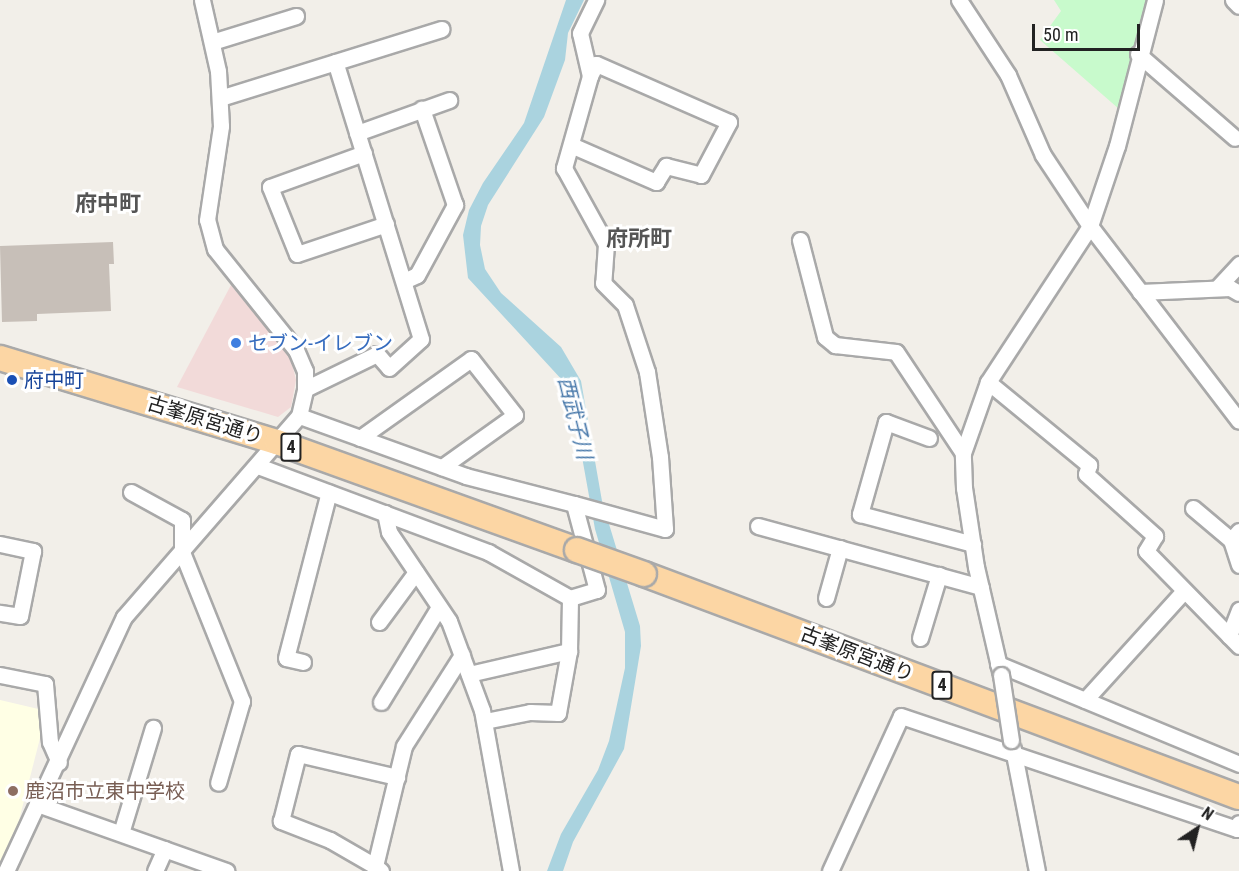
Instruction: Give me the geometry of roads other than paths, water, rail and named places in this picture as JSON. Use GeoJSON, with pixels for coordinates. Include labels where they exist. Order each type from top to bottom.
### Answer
{"type":"FeatureCollection","features":[{"type":"Feature","properties":{"kind":"main road","name":"古峯原宮通り"},"geometry":{"type":"LineString","coordinates":[[0,358],[277,442],[645,574],[1239,797]]}},
{"type":"Feature","properties":{"kind":"street"},"geometry":{"type":"LineString","coordinates":[[6,871],[59,762],[124,617],[258,466],[299,416],[305,389],[305,371],[296,350],[214,249],[207,220],[221,126],[220,98],[212,42],[202,0]]}},
{"type":"Feature","properties":{"kind":"street"},"geometry":{"type":"LineString","coordinates":[[590,76],[580,33],[596,0]]}},
{"type":"Feature","properties":{"kind":"street"},"geometry":{"type":"LineString","coordinates":[[959,0],[1008,75],[1043,155],[1090,226],[1239,421]]}},
{"type":"Feature","properties":{"kind":"street"},"geometry":{"type":"LineString","coordinates":[[1037,871],[1012,747],[1000,670],[972,544],[964,488],[963,453],[988,382],[1090,226],[1117,146],[1138,54],[1155,0]]}},
{"type":"Feature","properties":{"kind":"street"},"geometry":{"type":"LineString","coordinates":[[1233,0],[1239,6]]}},
{"type":"Feature","properties":{"kind":"street"},"geometry":{"type":"LineString","coordinates":[[212,42],[296,16]]}},
{"type":"Feature","properties":{"kind":"street"},"geometry":{"type":"LineString","coordinates":[[220,98],[441,30]]}},
{"type":"Feature","properties":{"kind":"street"},"geometry":{"type":"LineString","coordinates":[[1138,54],[1235,138]]}},
{"type":"Feature","properties":{"kind":"street"},"geometry":{"type":"LineString","coordinates":[[305,389],[377,354],[389,368],[422,339],[335,62]]}},
{"type":"Feature","properties":{"kind":"street"},"geometry":{"type":"LineString","coordinates":[[299,416],[442,467],[665,529],[660,457],[647,372],[626,305],[603,283],[606,243],[564,168],[590,76],[596,64],[729,122],[701,175],[666,166],[656,182],[571,145]]}},
{"type":"Feature","properties":{"kind":"street"},"geometry":{"type":"LineString","coordinates":[[357,133],[449,100]]}},
{"type":"Feature","properties":{"kind":"street"},"geometry":{"type":"LineString","coordinates":[[404,281],[417,275],[455,205],[422,109]]}},
{"type":"Feature","properties":{"kind":"street"},"geometry":{"type":"LineString","coordinates":[[364,153],[270,187],[297,254],[386,224]]}},
{"type":"Feature","properties":{"kind":"street"},"geometry":{"type":"LineString","coordinates":[[800,240],[825,337],[836,345],[896,352],[963,453]]}},
{"type":"Feature","properties":{"kind":"street"},"geometry":{"type":"LineString","coordinates":[[1217,288],[1239,264]]}},
{"type":"Feature","properties":{"kind":"street"},"geometry":{"type":"LineString","coordinates":[[1140,292],[1230,288],[1239,293]]}},
{"type":"Feature","properties":{"kind":"street"},"geometry":{"type":"LineString","coordinates":[[360,438],[471,359],[515,415],[442,467]]}},
{"type":"Feature","properties":{"kind":"street"},"geometry":{"type":"LineString","coordinates":[[988,382],[1089,465],[1086,474],[1155,536],[1146,551],[1234,641]]}},
{"type":"Feature","properties":{"kind":"street"},"geometry":{"type":"LineString","coordinates":[[929,438],[886,422],[860,514],[972,544]]}},
{"type":"Feature","properties":{"kind":"street"},"geometry":{"type":"LineString","coordinates":[[258,466],[488,552],[570,598],[597,590],[574,504]]}},
{"type":"Feature","properties":{"kind":"street"},"geometry":{"type":"LineString","coordinates":[[131,492],[182,520],[182,552],[242,701],[218,783]]}},
{"type":"Feature","properties":{"kind":"street"},"geometry":{"type":"LineString","coordinates":[[303,662],[286,658],[329,492]]}},
{"type":"Feature","properties":{"kind":"street"},"geometry":{"type":"LineString","coordinates":[[1193,508],[1235,536],[1239,565]]}},
{"type":"Feature","properties":{"kind":"street"},"geometry":{"type":"LineString","coordinates":[[385,513],[389,532],[439,607],[469,674],[484,721],[511,871]]}},
{"type":"Feature","properties":{"kind":"street"},"geometry":{"type":"LineString","coordinates":[[758,526],[981,587]]}},
{"type":"Feature","properties":{"kind":"street"},"geometry":{"type":"LineString","coordinates":[[0,544],[33,551],[20,616],[0,613]]}},
{"type":"Feature","properties":{"kind":"street"},"geometry":{"type":"LineString","coordinates":[[826,598],[840,548]]}},
{"type":"Feature","properties":{"kind":"street"},"geometry":{"type":"LineString","coordinates":[[379,622],[416,572]]}},
{"type":"Feature","properties":{"kind":"street"},"geometry":{"type":"LineString","coordinates":[[920,638],[939,575]]}},
{"type":"Feature","properties":{"kind":"street"},"geometry":{"type":"LineString","coordinates":[[1085,700],[1184,591]]}},
{"type":"Feature","properties":{"kind":"street"},"geometry":{"type":"LineString","coordinates":[[484,721],[530,712],[558,713],[569,651],[570,598]]}},
{"type":"Feature","properties":{"kind":"street"},"geometry":{"type":"LineString","coordinates":[[381,702],[439,607]]}},
{"type":"Feature","properties":{"kind":"street"},"geometry":{"type":"LineString","coordinates":[[1234,641],[1239,610]]}},
{"type":"Feature","properties":{"kind":"street"},"geometry":{"type":"LineString","coordinates":[[469,674],[569,651]]}},
{"type":"Feature","properties":{"kind":"street"},"geometry":{"type":"LineString","coordinates":[[397,777],[297,754],[281,821],[330,840],[378,868],[404,746],[462,655]]}},
{"type":"Feature","properties":{"kind":"street"},"geometry":{"type":"LineString","coordinates":[[1000,670],[1085,700],[1239,764]]}},
{"type":"Feature","properties":{"kind":"street"},"geometry":{"type":"LineString","coordinates":[[0,675],[45,684],[50,741],[59,762]]}},
{"type":"Feature","properties":{"kind":"street"},"geometry":{"type":"LineString","coordinates":[[830,871],[901,716],[1012,747],[1238,827]]}},
{"type":"Feature","properties":{"kind":"street"},"geometry":{"type":"LineString","coordinates":[[121,833],[153,728]]}},
{"type":"Feature","properties":{"kind":"street"},"geometry":{"type":"LineString","coordinates":[[37,804],[226,871]]}},
{"type":"Feature","properties":{"kind":"street"},"geometry":{"type":"LineString","coordinates":[[155,871],[165,849]]}},
{"type":"Feature","properties":{"kind":"water","name":"西武子川"},"geometry":{"type":"Polygon","coordinates":[[[566,0],[584,0],[568,33],[565,60],[544,117],[488,205],[481,226],[480,245],[485,269],[501,293],[561,347],[581,381],[602,501],[640,626],[641,646],[624,749],[573,842],[563,871],[547,871],[561,834],[598,770],[609,741],[625,668],[625,632],[595,529],[573,407],[563,381],[468,278],[463,235],[469,210],[483,183],[524,123],[566,0]]]}},
{"type":"Feature","properties":{"kind":"place","name":"セブン-イレブン"},"geometry":{"type":"Point","coordinates":[236,343]}},
{"type":"Feature","properties":{"kind":"place","name":"府中町"},"geometry":{"type":"Point","coordinates":[12,380]}},
{"type":"Feature","properties":{"kind":"place","name":"鹿沼市立東中学校"},"geometry":{"type":"Point","coordinates":[13,791]}},
{"type":"Feature","properties":{"kind":"district","name":"府中町"},"geometry":{"type":"Point","coordinates":[108,204]}},
{"type":"Feature","properties":{"kind":"district","name":"府所町"},"geometry":{"type":"Point","coordinates":[639,239]}}]}
